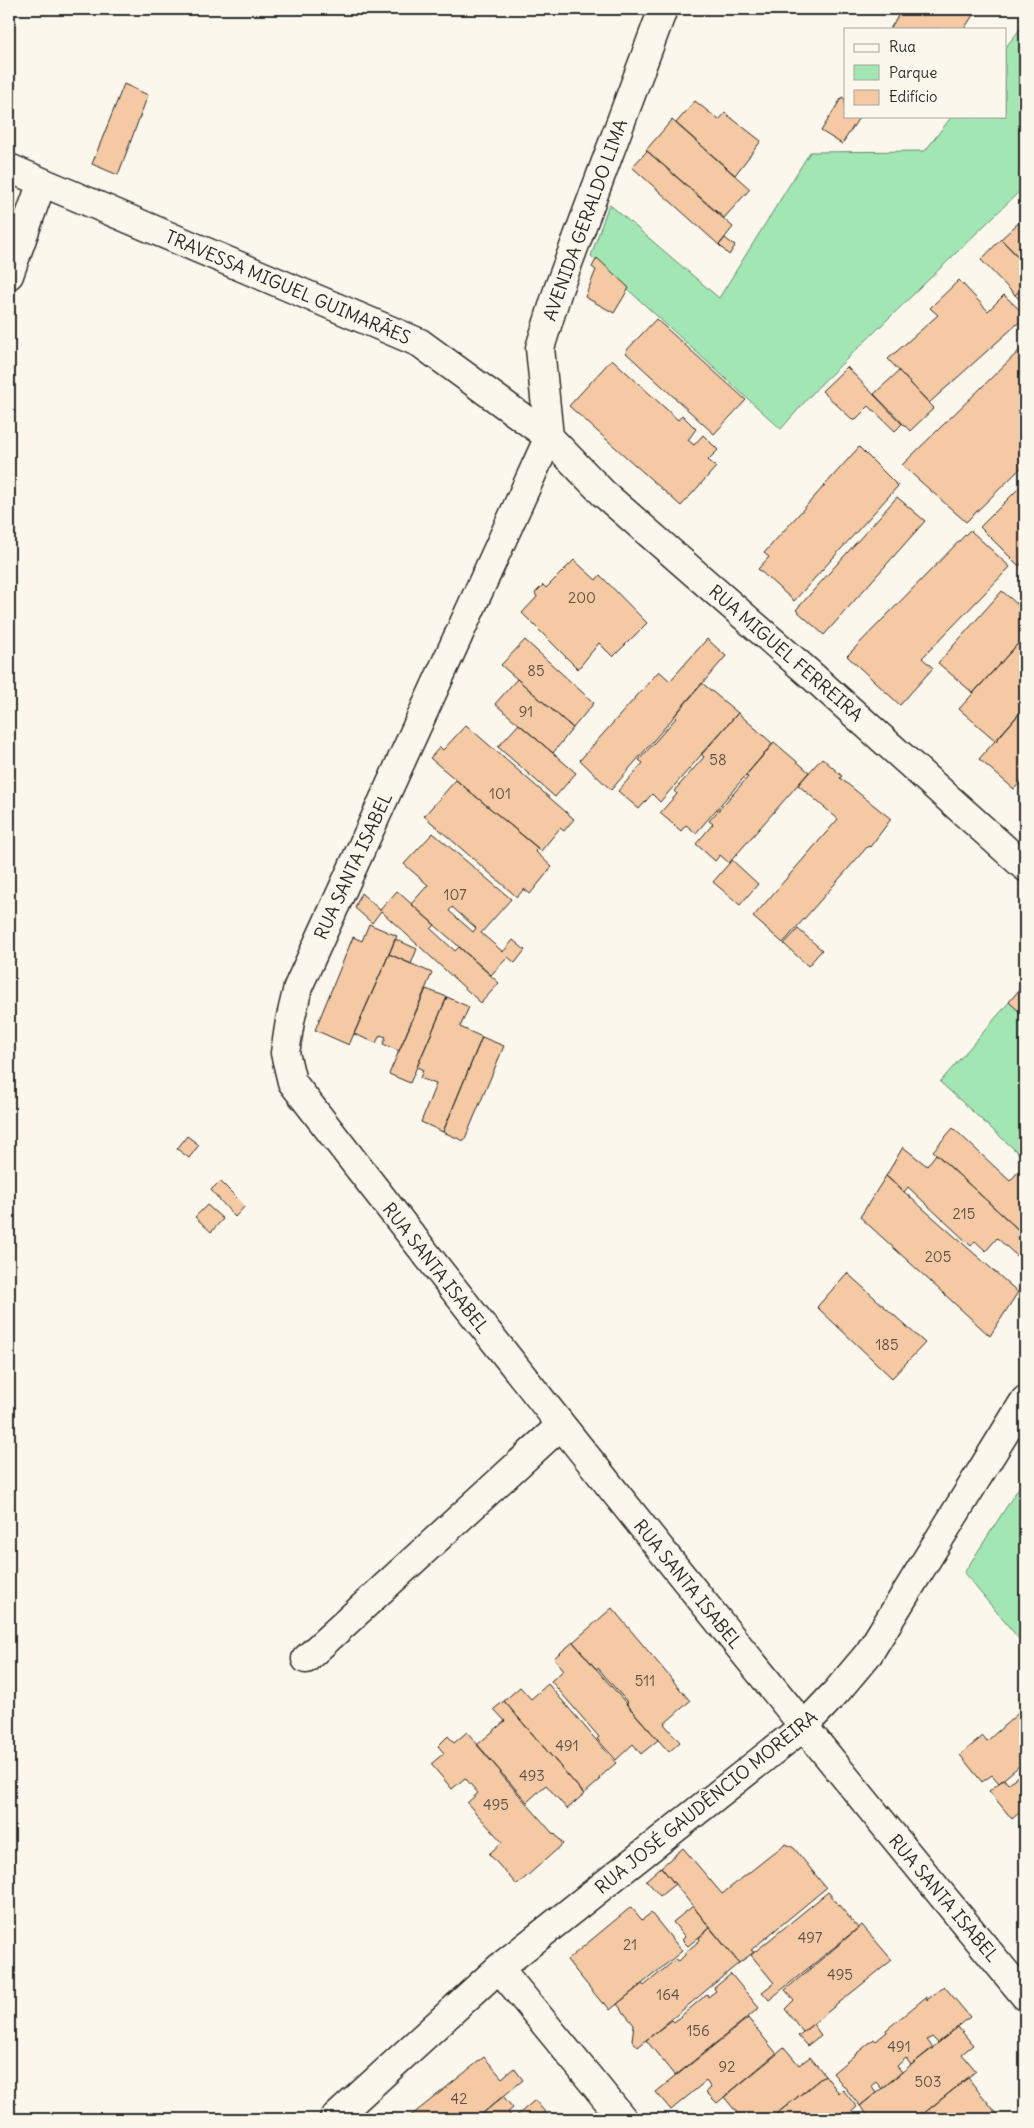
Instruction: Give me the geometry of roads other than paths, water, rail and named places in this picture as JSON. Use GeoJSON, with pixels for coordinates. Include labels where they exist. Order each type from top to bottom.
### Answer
{"type":"FeatureCollection","features":[{"type":"Feature","properties":{"kind":"street","name":"AVENIDA GERALDO LIMA"},"geometry":{"type":"LineString","coordinates":[[549,437],[540,348],[558,290],[663,9]]}},
{"type":"Feature","properties":{"kind":"street","name":"TRAVESSA MIGUEL GUIMARÃES"},"geometry":{"type":"LineString","coordinates":[[9,168],[420,343],[549,437]]}},
{"type":"Feature","properties":{"kind":"street"},"geometry":{"type":"LineString","coordinates":[[9,275],[42,182]]}},
{"type":"Feature","properties":{"kind":"street","name":"RUA MIGUEL FERREIRA"},"geometry":{"type":"LineString","coordinates":[[549,437],[603,493],[810,674],[1025,867]]}},
{"type":"Feature","properties":{"kind":"street","name":"RUA SANTA ISABEL"},"geometry":{"type":"LineString","coordinates":[[549,437],[298,987],[285,1053],[292,1082],[476,1319],[803,1727],[1025,1996]]}},
{"type":"Feature","properties":{"kind":"street","name":"RUA JOSÉ GAUDÊNCIO MOREIRA"},"geometry":{"type":"LineString","coordinates":[[334,2119],[499,1968],[803,1727],[869,1653],[1025,1400]]}},
{"type":"Feature","properties":{"kind":"street"},"geometry":{"type":"LineString","coordinates":[[306,1659],[561,1425]]}},
{"type":"Feature","properties":{"kind":"street"},"geometry":{"type":"LineString","coordinates":[[499,1968],[623,2119]]}}]}
